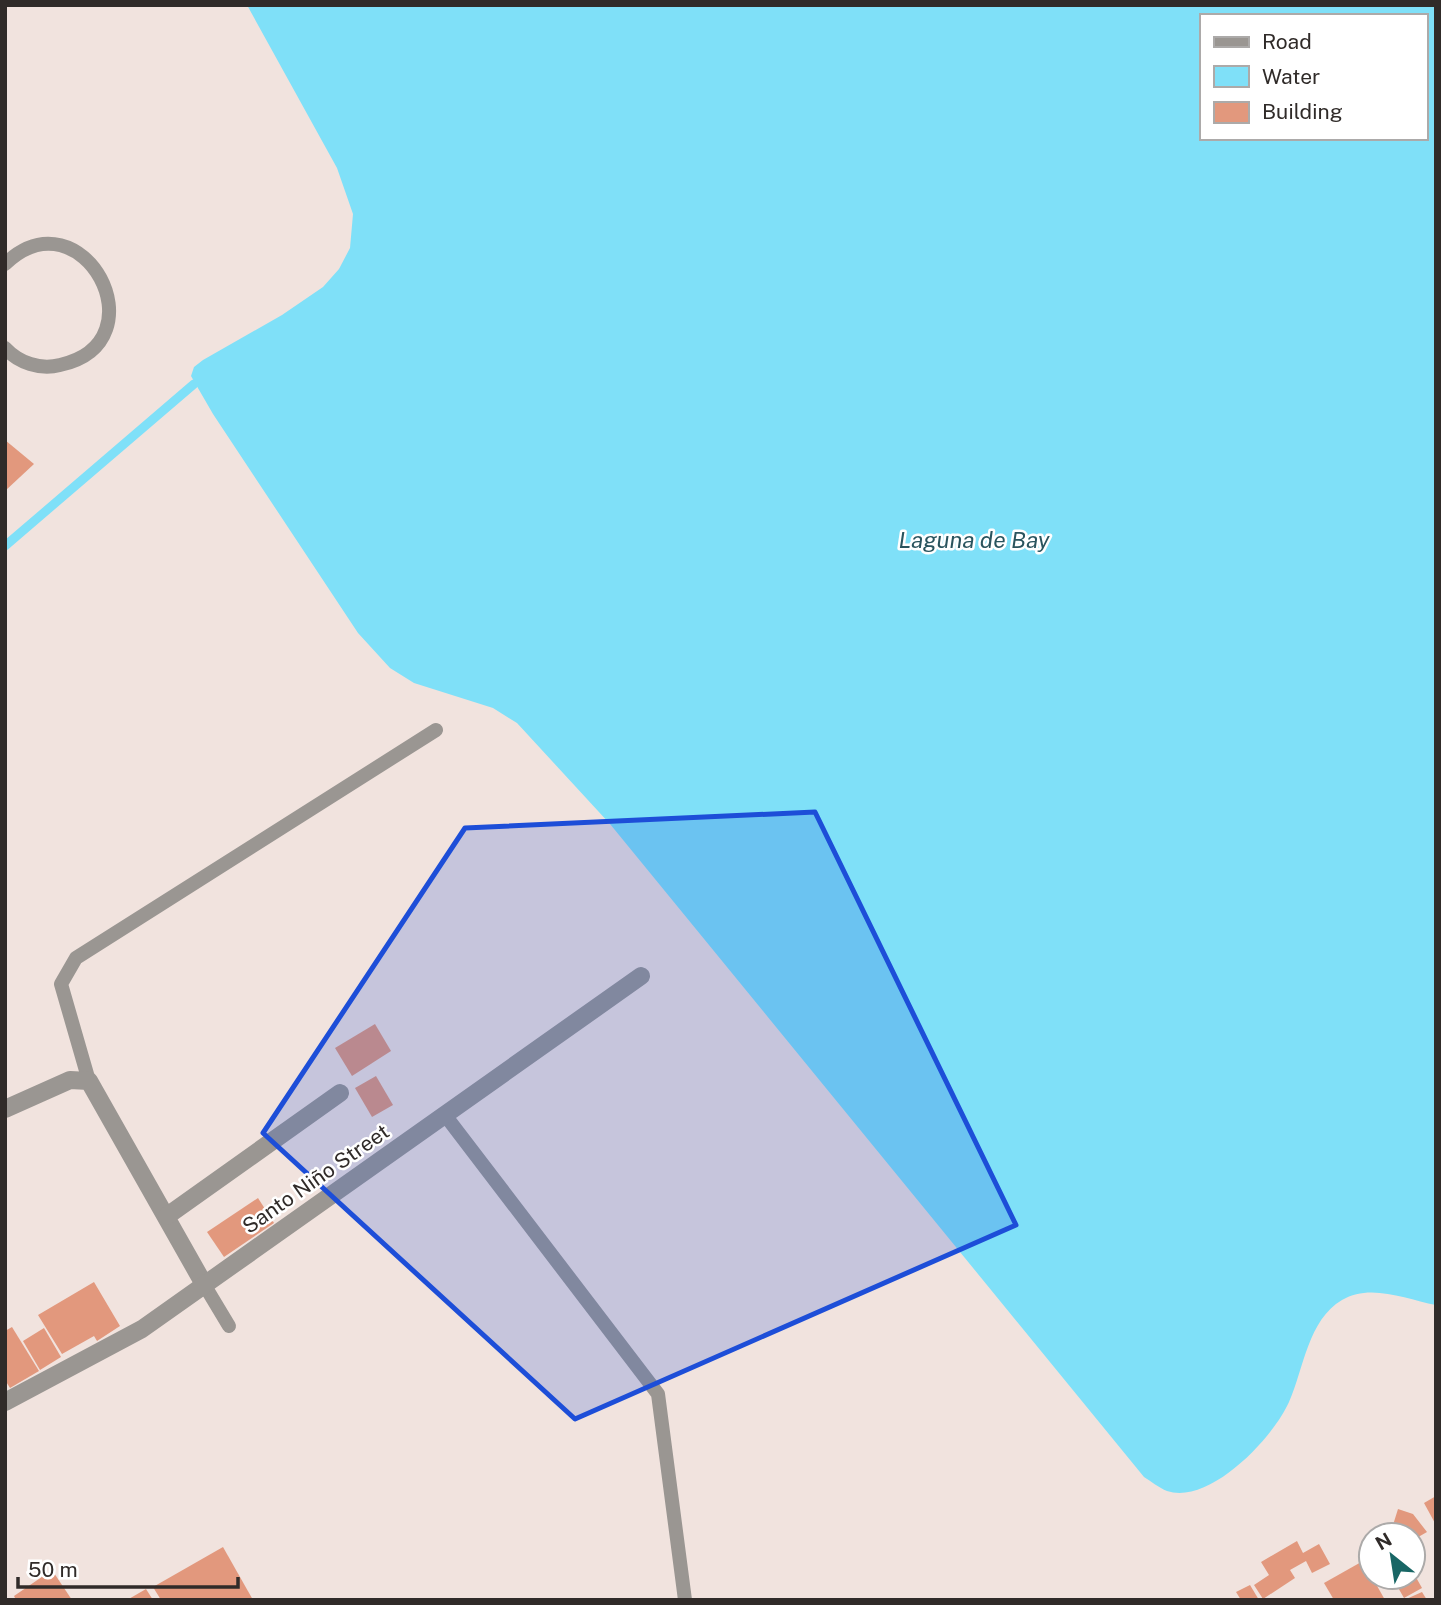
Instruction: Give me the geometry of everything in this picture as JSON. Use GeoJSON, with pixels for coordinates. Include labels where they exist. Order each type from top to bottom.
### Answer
{"type":"FeatureCollection","features":[{"type":"Feature","properties":{"kind":"street","name":"Santo Niño Street"},"geometry":{"type":"LineString","coordinates":[[5,1402],[142,1329],[641,976]]}},
{"type":"Feature","properties":{"kind":"street"},"geometry":{"type":"LineString","coordinates":[[5,1109],[70,1080],[89,1081],[205,1286]]}},
{"type":"Feature","properties":{"kind":"street"},"geometry":{"type":"LineString","coordinates":[[167,1216],[340,1093]]}},
{"type":"Feature","properties":{"kind":"lane"},"geometry":{"type":"LineString","coordinates":[[5,264],[26,249],[42,246],[73,250],[98,270],[110,299],[105,330],[91,349],[71,363],[40,366],[24,362],[5,348]]}},
{"type":"Feature","properties":{"kind":"lane"},"geometry":{"type":"LineString","coordinates":[[89,1081],[61,984],[76,958],[436,730]]}},
{"type":"Feature","properties":{"kind":"lane"},"geometry":{"type":"LineString","coordinates":[[445,1115],[658,1394],[685,1600]]}},
{"type":"Feature","properties":{"kind":"lane"},"geometry":{"type":"LineString","coordinates":[[205,1286],[229,1326]]}},
{"type":"Feature","properties":{"kind":"highlighted area"},"geometry":{"type":"Polygon","coordinates":[[[815,812],[1016,1225],[575,1419],[263,1133],[465,828],[815,812]]]}},
{"type":"Feature","properties":{"kind":"water","name":"Laguna de Bay"},"geometry":{"type":"Polygon","coordinates":[[[247,5],[1436,5],[1436,1305],[1376,1293],[1353,1295],[1342,1300],[1321,1320],[1314,1332],[1289,1402],[1281,1417],[1255,1450],[1220,1478],[1202,1488],[1184,1493],[1167,1491],[1144,1477],[610,824],[517,723],[493,708],[414,683],[390,668],[358,633],[213,414],[191,376],[194,367],[282,315],[323,287],[339,269],[350,248],[353,214],[337,168],[247,5]]]}},
{"type":"Feature","properties":{"kind":"building"},"geometry":{"type":"Polygon","coordinates":[[[5,440],[34,464],[5,491],[5,440]]]}},
{"type":"Feature","properties":{"kind":"building"},"geometry":{"type":"Polygon","coordinates":[[[375,1024],[391,1051],[352,1076],[335,1048],[375,1024]]]}},
{"type":"Feature","properties":{"kind":"building"},"geometry":{"type":"Polygon","coordinates":[[[376,1076],[393,1105],[372,1117],[355,1088],[376,1076]]]}},
{"type":"Feature","properties":{"kind":"building"},"geometry":{"type":"Polygon","coordinates":[[[258,1198],[274,1223],[224,1257],[207,1232],[258,1198]]]}},
{"type":"Feature","properties":{"kind":"building"},"geometry":{"type":"Polygon","coordinates":[[[94,1282],[120,1326],[97,1341],[94,1336],[62,1354],[38,1315],[94,1282]]]}},
{"type":"Feature","properties":{"kind":"building"},"geometry":{"type":"Polygon","coordinates":[[[12,1327],[39,1371],[10,1388],[5,1380],[5,1331],[12,1327]]]}},
{"type":"Feature","properties":{"kind":"building"},"geometry":{"type":"Polygon","coordinates":[[[44,1328],[61,1357],[40,1370],[23,1341],[44,1328]]]}},
{"type":"Feature","properties":{"kind":"building"},"geometry":{"type":"Polygon","coordinates":[[[1436,1496],[1436,1525],[1424,1503],[1436,1496]]]}},
{"type":"Feature","properties":{"kind":"building"},"geometry":{"type":"Polygon","coordinates":[[[1398,1509],[1413,1514],[1418,1521],[1394,1521],[1398,1509]]]}},
{"type":"Feature","properties":{"kind":"building"},"geometry":{"type":"Polygon","coordinates":[[[1297,1541],[1303,1553],[1319,1544],[1330,1564],[1312,1573],[1306,1561],[1290,1570],[1295,1578],[1263,1599],[1254,1585],[1269,1575],[1261,1562],[1297,1541]]]}},
{"type":"Feature","properties":{"kind":"building"},"geometry":{"type":"Polygon","coordinates":[[[223,1547],[253,1600],[161,1600],[153,1587],[223,1547]]]}},
{"type":"Feature","properties":{"kind":"building"},"geometry":{"type":"Polygon","coordinates":[[[1357,1564],[1357,1591],[1380,1591],[1385,1600],[1334,1600],[1324,1583],[1357,1564]]]}},
{"type":"Feature","properties":{"kind":"building"},"geometry":{"type":"Polygon","coordinates":[[[52,1570],[72,1600],[16,1600],[14,1596],[52,1570]]]}},
{"type":"Feature","properties":{"kind":"building"},"geometry":{"type":"Polygon","coordinates":[[[1250,1585],[1259,1600],[1241,1600],[1236,1592],[1250,1585]]]}},
{"type":"Feature","properties":{"kind":"building"},"geometry":{"type":"Polygon","coordinates":[[[146,1589],[153,1600],[127,1600],[146,1589]]]}},
{"type":"Feature","properties":{"kind":"building"},"geometry":{"type":"Polygon","coordinates":[[[1400,1591],[1417,1591],[1404,1598],[1400,1591]]]}},
{"type":"Feature","properties":{"kind":"building"},"geometry":{"type":"Polygon","coordinates":[[[1422,1592],[1427,1600],[1404,1600],[1422,1592]]]}},
{"type":"Feature","properties":{"kind":"waterway"},"geometry":{"type":"LineString","coordinates":[[5,546],[194,384]]}}]}
